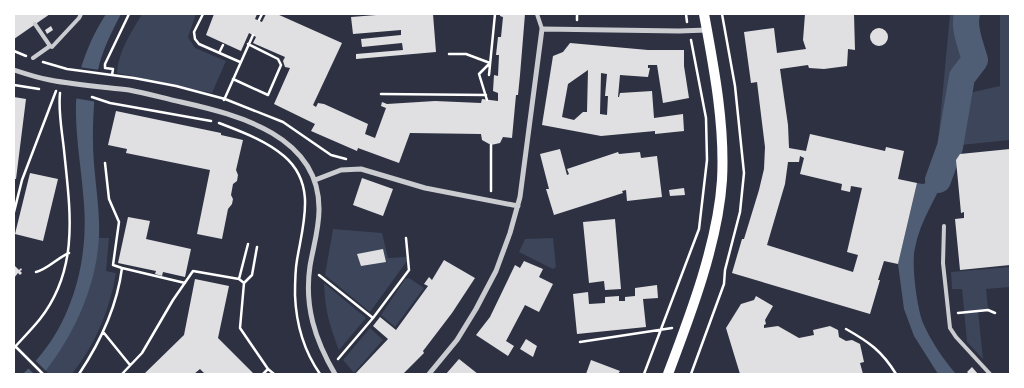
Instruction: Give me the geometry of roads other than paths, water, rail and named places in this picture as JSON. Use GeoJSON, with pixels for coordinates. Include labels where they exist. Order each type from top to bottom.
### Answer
{"type":"FeatureCollection","features":[{"type":"Feature","properties":{"kind":"main road"},"geometry":{"type":"LineString","coordinates":[[668,374],[686,326],[716,226],[722,180],[718,104],[704,14]]}},
{"type":"Feature","properties":{"kind":"street"},"geometry":{"type":"LineString","coordinates":[[429,374],[457,340],[476,310],[496,271],[518,206],[542,29],[707,30]]}},
{"type":"Feature","properties":{"kind":"street"},"geometry":{"type":"LineString","coordinates":[[14,70],[59,82],[132,90],[221,110],[276,134],[294,149],[315,180],[318,194],[319,212],[308,291],[310,316],[318,343],[335,374]]}},
{"type":"Feature","properties":{"kind":"street"},"geometry":{"type":"LineString","coordinates":[[315,180],[341,170],[362,169],[425,188],[518,206]]}},
{"type":"Feature","properties":{"kind":"lane"},"geometry":{"type":"LineString","coordinates":[[33,58],[50,46],[55,46],[80,18],[81,14]]}},
{"type":"Feature","properties":{"kind":"lane"},"geometry":{"type":"LineString","coordinates":[[537,14],[542,29]]}},
{"type":"Feature","properties":{"kind":"lane"},"geometry":{"type":"LineString","coordinates":[[35,24],[50,46]]}},
{"type":"Feature","properties":{"kind":"lane"},"geometry":{"type":"LineString","coordinates":[[944,226],[943,263],[950,328],[956,338],[990,374]]}},
{"type":"Feature","properties":{"kind":"waterway"},"geometry":{"type":"LineString","coordinates":[[938,180],[950,147],[962,77],[975,60],[967,31],[967,14]]}}]}
